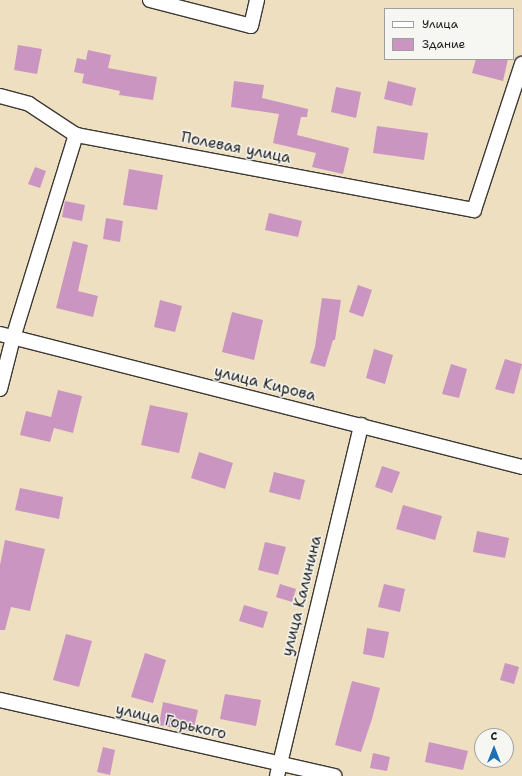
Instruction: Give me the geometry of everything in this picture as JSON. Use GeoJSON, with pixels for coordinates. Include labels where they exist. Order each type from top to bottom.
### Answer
{"type":"FeatureCollection","features":[{"type":"Feature","properties":{"kind":"street"},"geometry":{"type":"LineString","coordinates":[[150,0],[251,26],[257,0]]}},
{"type":"Feature","properties":{"kind":"street","name":"Полевая улица"},"geometry":{"type":"LineString","coordinates":[[0,96],[29,104],[76,135],[474,210],[522,64]]}},
{"type":"Feature","properties":{"kind":"street"},"geometry":{"type":"LineString","coordinates":[[0,389],[6,336],[76,135]]}},
{"type":"Feature","properties":{"kind":"street","name":"улица Кирова"},"geometry":{"type":"LineString","coordinates":[[6,336],[362,425],[522,467]]}},
{"type":"Feature","properties":{"kind":"street","name":"улица Калинина"},"geometry":{"type":"LineString","coordinates":[[278,770],[362,425]]}},
{"type":"Feature","properties":{"kind":"street","name":"улица Горького"},"geometry":{"type":"LineString","coordinates":[[0,700],[278,770],[334,776]]}},
{"type":"Feature","properties":{"kind":"building"},"geometry":{"type":"Polygon","coordinates":[[[18,45],[42,49],[37,74],[14,70],[18,45]]]}},
{"type":"Feature","properties":{"kind":"building"},"geometry":{"type":"Polygon","coordinates":[[[88,50],[111,55],[108,68],[157,77],[153,100],[119,95],[120,91],[82,83],[84,74],[74,72],[77,58],[86,60],[88,50]]]}},
{"type":"Feature","properties":{"kind":"building"},"geometry":{"type":"Polygon","coordinates":[[[476,60],[508,60],[503,81],[472,73],[476,60]]]}},
{"type":"Feature","properties":{"kind":"building"},"geometry":{"type":"Polygon","coordinates":[[[234,81],[264,85],[262,98],[308,109],[307,117],[301,117],[297,135],[349,148],[343,174],[312,167],[316,153],[273,143],[279,114],[231,107],[234,81]]]}},
{"type":"Feature","properties":{"kind":"building"},"geometry":{"type":"Polygon","coordinates":[[[388,81],[416,88],[412,106],[384,99],[388,81]]]}},
{"type":"Feature","properties":{"kind":"building"},"geometry":{"type":"Polygon","coordinates":[[[336,87],[361,92],[356,118],[331,112],[336,87]]]}},
{"type":"Feature","properties":{"kind":"building"},"geometry":{"type":"Polygon","coordinates":[[[377,126],[428,133],[424,160],[373,153],[377,126]]]}},
{"type":"Feature","properties":{"kind":"building"},"geometry":{"type":"Polygon","coordinates":[[[35,167],[46,171],[40,188],[28,184],[35,167]]]}},
{"type":"Feature","properties":{"kind":"building"},"geometry":{"type":"Polygon","coordinates":[[[129,169],[163,175],[157,210],[123,205],[129,169]]]}},
{"type":"Feature","properties":{"kind":"building"},"geometry":{"type":"Polygon","coordinates":[[[65,201],[85,205],[82,221],[62,217],[65,201]]]}},
{"type":"Feature","properties":{"kind":"building"},"geometry":{"type":"Polygon","coordinates":[[[269,213],[302,221],[298,237],[265,230],[269,213]]]}},
{"type":"Feature","properties":{"kind":"building"},"geometry":{"type":"Polygon","coordinates":[[[106,218],[123,221],[120,242],[103,239],[106,218]]]}},
{"type":"Feature","properties":{"kind":"building"},"geometry":{"type":"Polygon","coordinates":[[[73,241],[88,245],[78,291],[98,296],[93,317],[56,308],[73,241]]]}},
{"type":"Feature","properties":{"kind":"building"},"geometry":{"type":"Polygon","coordinates":[[[358,285],[372,290],[363,317],[349,312],[358,285]]]}},
{"type":"Feature","properties":{"kind":"building"},"geometry":{"type":"Polygon","coordinates":[[[322,298],[341,300],[335,340],[333,340],[325,367],[310,363],[315,347],[322,298]]]}},
{"type":"Feature","properties":{"kind":"building"},"geometry":{"type":"Polygon","coordinates":[[[160,300],[182,306],[175,332],[154,327],[160,300]]]}},
{"type":"Feature","properties":{"kind":"building"},"geometry":{"type":"Polygon","coordinates":[[[232,312],[263,320],[254,360],[222,352],[232,312]]]}},
{"type":"Feature","properties":{"kind":"building"},"geometry":{"type":"Polygon","coordinates":[[[374,349],[393,355],[385,384],[366,378],[374,349]]]}},
{"type":"Feature","properties":{"kind":"building"},"geometry":{"type":"Polygon","coordinates":[[[505,359],[522,364],[514,394],[495,389],[505,359]]]}},
{"type":"Feature","properties":{"kind":"building"},"geometry":{"type":"Polygon","coordinates":[[[451,364],[467,369],[459,398],[442,394],[451,364]]]}},
{"type":"Feature","properties":{"kind":"building"},"geometry":{"type":"Polygon","coordinates":[[[58,390],[82,396],[73,433],[54,428],[50,442],[20,435],[26,411],[51,417],[58,390]]]}},
{"type":"Feature","properties":{"kind":"building"},"geometry":{"type":"Polygon","coordinates":[[[150,405],[188,413],[179,453],[141,445],[150,405]]]}},
{"type":"Feature","properties":{"kind":"building"},"geometry":{"type":"Polygon","coordinates":[[[199,452],[233,463],[225,489],[191,478],[199,452]]]}},
{"type":"Feature","properties":{"kind":"building"},"geometry":{"type":"Polygon","coordinates":[[[382,466],[400,472],[392,493],[375,487],[382,466]]]}},
{"type":"Feature","properties":{"kind":"building"},"geometry":{"type":"Polygon","coordinates":[[[274,472],[305,480],[300,500],[269,492],[274,472]]]}},
{"type":"Feature","properties":{"kind":"building"},"geometry":{"type":"Polygon","coordinates":[[[20,488],[63,497],[59,519],[15,510],[20,488]]]}},
{"type":"Feature","properties":{"kind":"building"},"geometry":{"type":"Polygon","coordinates":[[[403,505],[442,516],[435,540],[396,529],[403,505]]]}},
{"type":"Feature","properties":{"kind":"building"},"geometry":{"type":"Polygon","coordinates":[[[477,531],[509,538],[505,558],[473,552],[477,531]]]}},
{"type":"Feature","properties":{"kind":"building"},"geometry":{"type":"Polygon","coordinates":[[[5,540],[45,549],[30,611],[11,607],[5,630],[0,630],[0,565],[5,540]]]}},
{"type":"Feature","properties":{"kind":"building"},"geometry":{"type":"Polygon","coordinates":[[[265,542],[286,547],[278,575],[258,570],[265,542]]]}},
{"type":"Feature","properties":{"kind":"building"},"geometry":{"type":"Polygon","coordinates":[[[280,584],[296,589],[292,602],[276,597],[280,584]]]}},
{"type":"Feature","properties":{"kind":"building"},"geometry":{"type":"Polygon","coordinates":[[[384,584],[405,589],[400,612],[378,607],[384,584]]]}},
{"type":"Feature","properties":{"kind":"building"},"geometry":{"type":"Polygon","coordinates":[[[244,605],[268,612],[263,628],[239,621],[244,605]]]}},
{"type":"Feature","properties":{"kind":"building"},"geometry":{"type":"Polygon","coordinates":[[[367,628],[389,632],[384,658],[363,654],[367,628]]]}},
{"type":"Feature","properties":{"kind":"building"},"geometry":{"type":"Polygon","coordinates":[[[66,634],[92,641],[79,687],[53,680],[66,634]]]}},
{"type":"Feature","properties":{"kind":"building"},"geometry":{"type":"Polygon","coordinates":[[[145,653],[166,660],[153,703],[131,697],[145,653]]]}},
{"type":"Feature","properties":{"kind":"building"},"geometry":{"type":"Polygon","coordinates":[[[505,663],[519,667],[514,684],[500,680],[505,663]]]}},
{"type":"Feature","properties":{"kind":"building"},"geometry":{"type":"Polygon","coordinates":[[[352,681],[380,688],[361,752],[335,745],[352,681]]]}},
{"type":"Feature","properties":{"kind":"building"},"geometry":{"type":"Polygon","coordinates":[[[225,694],[261,700],[256,726],[220,719],[225,694]]]}},
{"type":"Feature","properties":{"kind":"building"},"geometry":{"type":"Polygon","coordinates":[[[163,702],[198,710],[193,732],[159,725],[163,702]]]}},
{"type":"Feature","properties":{"kind":"building"},"geometry":{"type":"Polygon","coordinates":[[[429,742],[468,751],[463,770],[425,762],[429,742]]]}},
{"type":"Feature","properties":{"kind":"building"},"geometry":{"type":"Polygon","coordinates":[[[103,747],[115,750],[110,775],[97,772],[103,747]]]}},
{"type":"Feature","properties":{"kind":"building"},"geometry":{"type":"Polygon","coordinates":[[[373,753],[390,757],[387,771],[370,768],[373,753]]]}}]}
